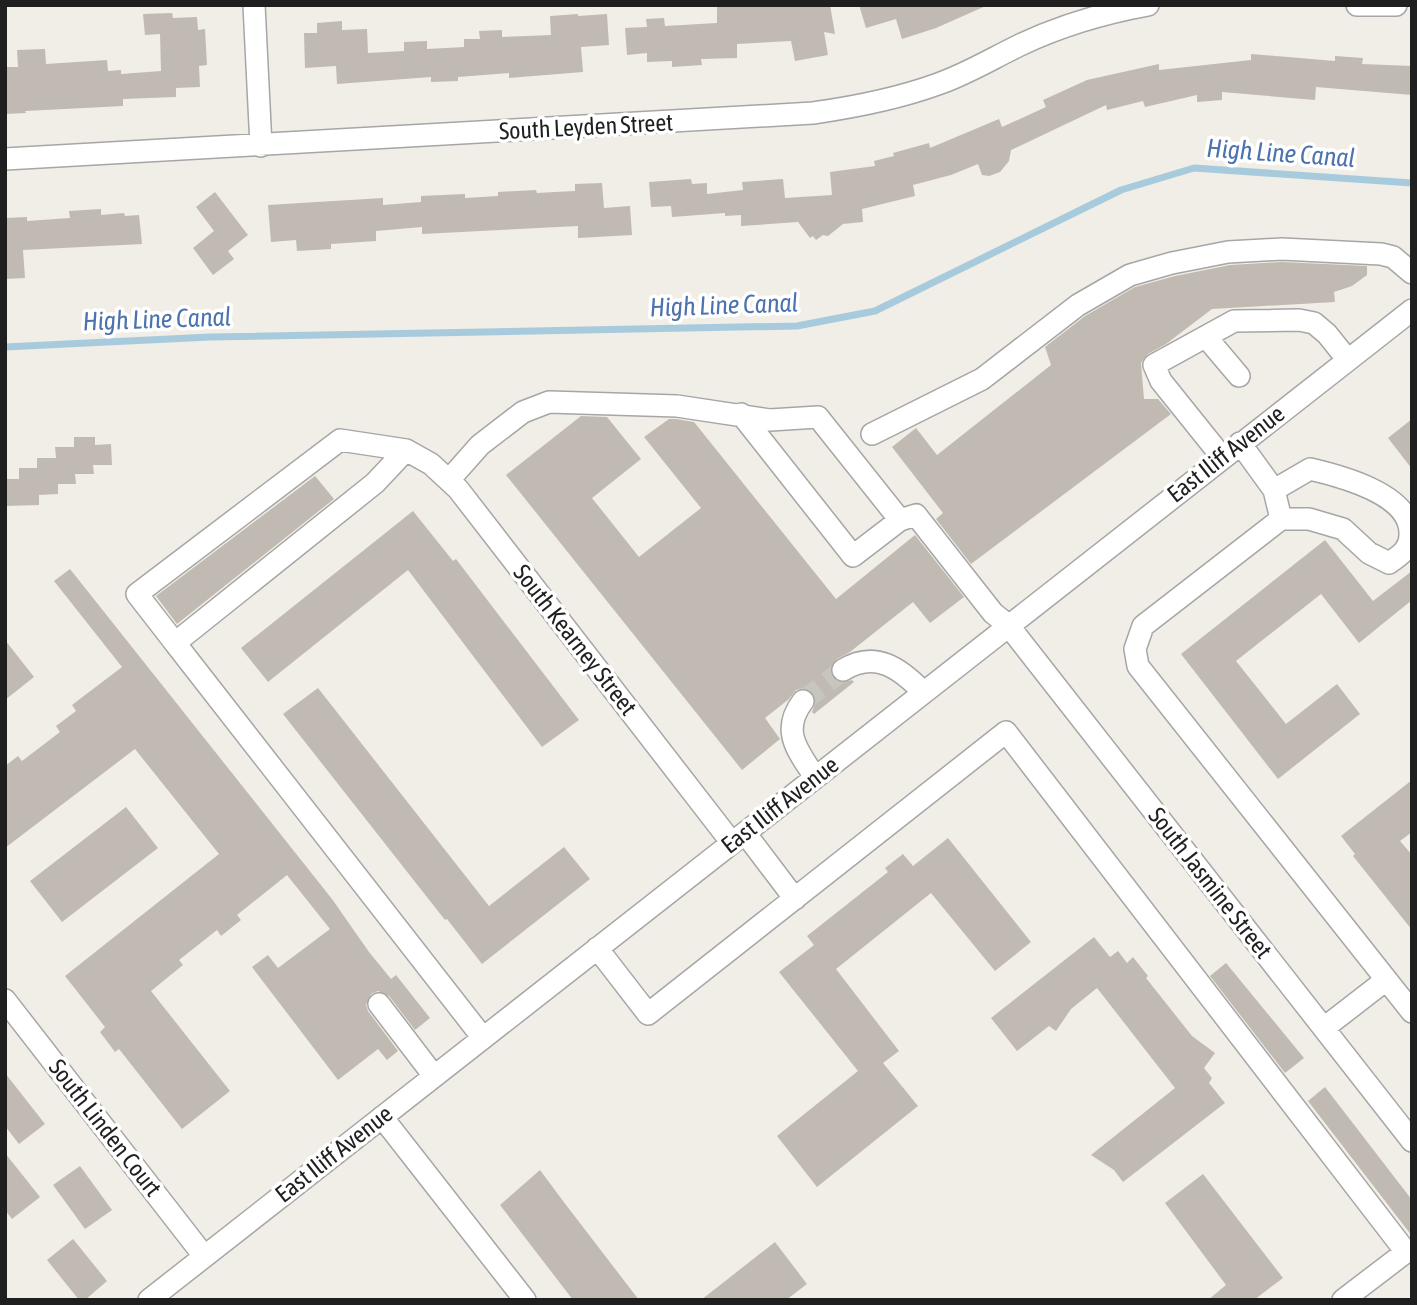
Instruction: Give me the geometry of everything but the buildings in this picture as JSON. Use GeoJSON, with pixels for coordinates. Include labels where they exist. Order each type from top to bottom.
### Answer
{"type":"FeatureCollection","features":[{"type":"Feature","properties":{"kind":"street"},"geometry":{"type":"LineString","coordinates":[[254,5],[261,146]]}},
{"type":"Feature","properties":{"kind":"street","name":"South Leyden Street"},"geometry":{"type":"LineString","coordinates":[[5,159],[813,113],[904,95],[940,83],[1022,44],[1061,29],[1118,11],[1148,5]]}},
{"type":"Feature","properties":{"kind":"street"},"geometry":{"type":"LineString","coordinates":[[1346,5],[1396,5]]}},
{"type":"Feature","properties":{"kind":"street"},"geometry":{"type":"LineString","coordinates":[[872,434],[982,379],[1078,305],[1130,275],[1228,251],[1282,249],[1381,254],[1393,257],[1412,273]]}},
{"type":"Feature","properties":{"kind":"street","name":"East Iliff Avenue"},"geometry":{"type":"LineString","coordinates":[[149,1300],[1412,310]]}},
{"type":"Feature","properties":{"kind":"street"},"geometry":{"type":"LineString","coordinates":[[1222,457],[1161,381],[1154,365],[1234,321],[1299,320],[1314,323],[1327,334],[1347,359]]}},
{"type":"Feature","properties":{"kind":"street"},"geometry":{"type":"LineString","coordinates":[[1206,337],[1238,376]]}},
{"type":"Feature","properties":{"kind":"street"},"geometry":{"type":"LineString","coordinates":[[449,480],[480,445],[523,412],[549,402],[677,406],[741,414],[770,420],[818,417],[900,520],[853,556],[741,414]]}},
{"type":"Feature","properties":{"kind":"street"},"geometry":{"type":"LineString","coordinates":[[406,450],[340,440],[137,594],[483,1038]]}},
{"type":"Feature","properties":{"kind":"street"},"geometry":{"type":"LineString","coordinates":[[1240,443],[1274,490],[1281,519]]}},
{"type":"Feature","properties":{"kind":"street"},"geometry":{"type":"LineString","coordinates":[[175,643],[375,483],[406,450]]}},
{"type":"Feature","properties":{"kind":"street","name":"South Kearney Street"},"geometry":{"type":"LineString","coordinates":[[406,450],[431,464],[458,489],[738,838],[795,898]]}},
{"type":"Feature","properties":{"kind":"street"},"geometry":{"type":"LineString","coordinates":[[1274,490],[1310,468],[1343,477],[1375,490],[1399,509],[1410,522],[1410,538],[1403,554],[1389,563],[1369,553],[1343,529],[1309,519],[1281,519],[1143,626],[1135,649],[1138,667],[1412,1012]]}},
{"type":"Feature","properties":{"kind":"street","name":"South Jasmine Street"},"geometry":{"type":"LineString","coordinates":[[900,520],[916,515],[993,613],[1008,625],[1412,1141]]}},
{"type":"Feature","properties":{"kind":"street"},"geometry":{"type":"LineString","coordinates":[[844,670],[868,660],[887,663],[905,673],[923,692]]}},
{"type":"Feature","properties":{"kind":"street"},"geometry":{"type":"LineString","coordinates":[[803,701],[794,712],[791,729],[795,747],[815,777]]}},
{"type":"Feature","properties":{"kind":"street"},"geometry":{"type":"LineString","coordinates":[[597,948],[648,1014],[1006,732],[1406,1252],[1343,1300]]}},
{"type":"Feature","properties":{"kind":"street"},"geometry":{"type":"LineString","coordinates":[[1324,1028],[1387,980]]}},
{"type":"Feature","properties":{"kind":"street","name":"South Linden Court"},"geometry":{"type":"LineString","coordinates":[[5,1000],[204,1256]]}},
{"type":"Feature","properties":{"kind":"street"},"geometry":{"type":"LineString","coordinates":[[379,1004],[434,1076]]}},
{"type":"Feature","properties":{"kind":"street"},"geometry":{"type":"LineString","coordinates":[[382,1117],[525,1300]]}},
{"type":"Feature","properties":{"kind":"waterway","name":"High Line Canal"},"geometry":{"type":"LineString","coordinates":[[5,347],[210,337],[797,326],[875,311],[1121,190],[1194,168],[1412,183]]}},
{"type":"Feature","properties":{"kind":"tunnel"},"geometry":{"type":"LineString","coordinates":[[803,701],[843,670]]}}]}
